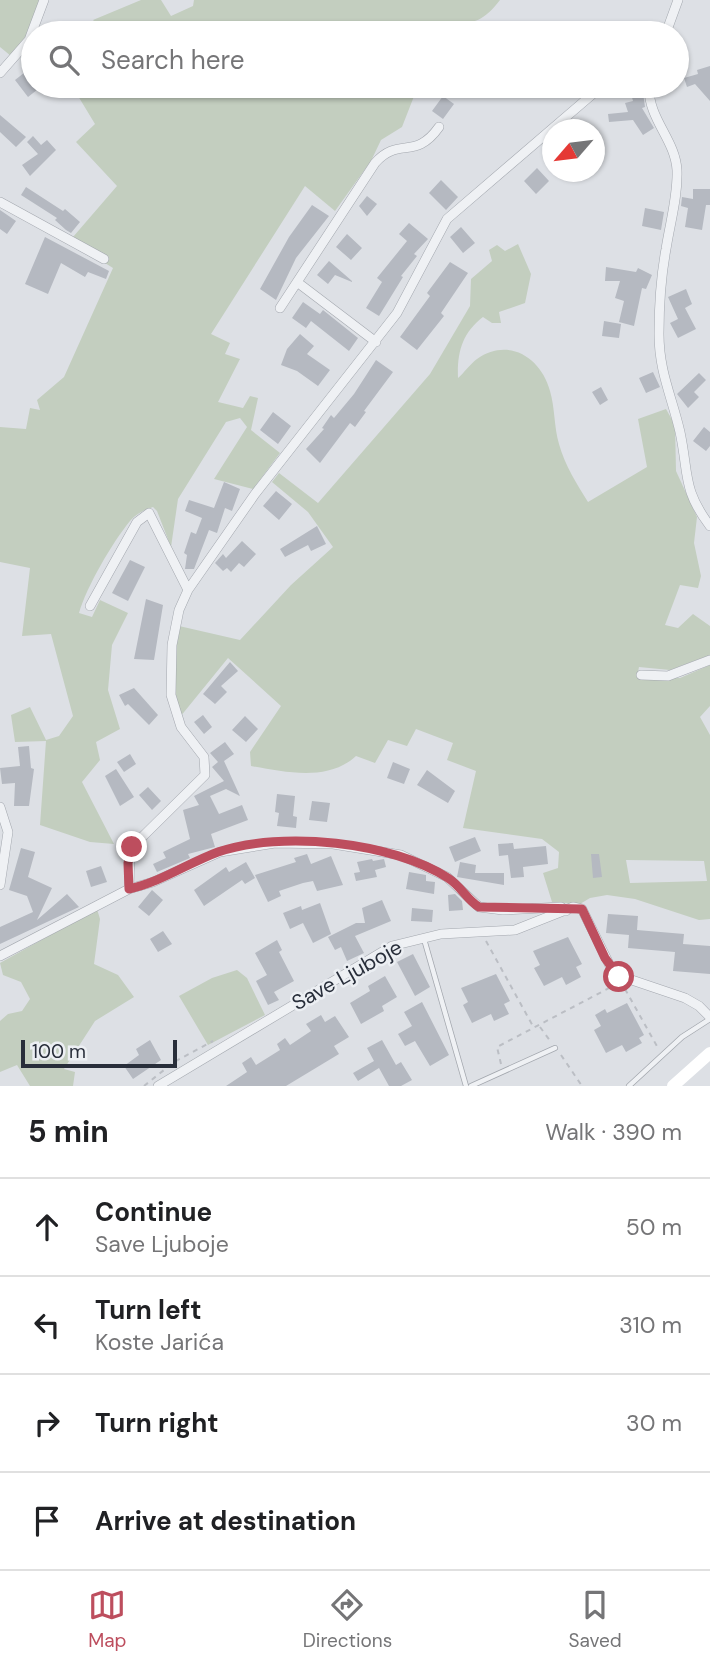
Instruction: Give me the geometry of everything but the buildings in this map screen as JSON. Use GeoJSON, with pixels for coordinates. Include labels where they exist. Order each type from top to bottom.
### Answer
{"type":"FeatureCollection","features":[{"type":"Feature","properties":{"kind":"street"},"geometry":{"type":"LineString","coordinates":[[36,21],[44,0]]}},
{"type":"Feature","properties":{"kind":"street"},"geometry":{"type":"LineString","coordinates":[[670,21],[678,0]]}},
{"type":"Feature","properties":{"kind":"street"},"geometry":{"type":"LineString","coordinates":[[0,74],[21,49]]}},
{"type":"Feature","properties":{"kind":"street"},"geometry":{"type":"LineString","coordinates":[[129,889],[130,849],[205,775],[204,757],[181,727],[171,695],[172,645],[179,610],[188,590],[255,494],[376,342],[424,267],[447,219],[588,98]]}},
{"type":"Feature","properties":{"kind":"street"},"geometry":{"type":"LineString","coordinates":[[651,98],[653,113],[676,153],[677,174],[664,258],[659,332],[660,366],[680,431],[691,500],[710,526]]}},
{"type":"Feature","properties":{"kind":"street"},"geometry":{"type":"LineString","coordinates":[[279,308],[333,223],[385,152],[421,145],[439,127]]}},
{"type":"Feature","properties":{"kind":"street"},"geometry":{"type":"LineString","coordinates":[[0,202],[104,258]]}},
{"type":"Feature","properties":{"kind":"street"},"geometry":{"type":"LineString","coordinates":[[297,282],[376,342]]}},
{"type":"Feature","properties":{"kind":"street"},"geometry":{"type":"LineString","coordinates":[[90,606],[137,522],[149,513],[188,590]]}},
{"type":"Feature","properties":{"kind":"street"},"geometry":{"type":"LineString","coordinates":[[642,675],[668,676],[710,660]]}},
{"type":"Feature","properties":{"kind":"street"},"geometry":{"type":"LineString","coordinates":[[0,807],[8,832],[0,885]]}},
{"type":"Feature","properties":{"kind":"street"},"geometry":{"type":"LineString","coordinates":[[0,956],[129,889],[153,882],[220,852],[275,843],[320,843],[401,855],[447,877],[479,907],[503,910],[561,907],[566,911],[573,907],[582,909],[605,958],[619,977],[685,998],[699,1006],[710,1018]]}},
{"type":"Feature","properties":{"kind":"street","name":"Save Ljuboje"},"geometry":{"type":"LineString","coordinates":[[158,1086],[385,950],[424,938],[504,933],[528,927],[566,911]]}},
{"type":"Feature","properties":{"kind":"street"},"geometry":{"type":"LineString","coordinates":[[673,1086],[710,1054]]}},
{"type":"Feature","properties":{"kind":"lane"},"geometry":{"type":"LineString","coordinates":[[424,938],[468,1086],[555,1048]]}},
{"type":"Feature","properties":{"kind":"lane"},"geometry":{"type":"LineString","coordinates":[[629,1086],[662,1055],[710,1018]]}},
{"type":"Feature","properties":{"kind":"path"},"geometry":{"type":"LineString","coordinates":[[481,933],[534,1029]]}},
{"type":"Feature","properties":{"kind":"path"},"geometry":{"type":"LineString","coordinates":[[503,1073],[497,1047],[620,982],[662,1055]]}},
{"type":"Feature","properties":{"kind":"path"},"geometry":{"type":"LineString","coordinates":[[540,1026],[582,1086]]}},
{"type":"Feature","properties":{"kind":"green space"},"geometry":{"type":"Polygon","coordinates":[[[0,0],[39,0],[32,21],[21,21],[21,42],[11,56],[0,47],[0,0]]]}},
{"type":"Feature","properties":{"kind":"green space"},"geometry":{"type":"Polygon","coordinates":[[[141,0],[161,0],[171,16],[193,6],[194,0],[500,0],[485,16],[475,21],[93,20],[141,0]]]}},
{"type":"Feature","properties":{"kind":"green space"},"geometry":{"type":"Polygon","coordinates":[[[79,98],[413,98],[402,127],[381,140],[371,161],[335,211],[305,186],[211,334],[230,343],[225,354],[240,359],[218,402],[243,408],[250,396],[258,398],[251,430],[280,453],[253,489],[214,479],[247,427],[240,418],[226,422],[178,499],[171,547],[157,511],[153,507],[140,512],[116,541],[83,602],[79,613],[92,617],[100,600],[128,613],[112,645],[108,690],[120,729],[96,742],[100,760],[82,782],[114,844],[90,842],[40,825],[46,741],[15,742],[11,715],[30,707],[46,740],[59,736],[73,716],[51,634],[22,636],[30,568],[0,562],[0,427],[26,429],[30,408],[40,410],[37,400],[64,377],[113,268],[105,263],[109,257],[73,237],[117,186],[76,142],[95,124],[79,98]]]}},
{"type":"Feature","properties":{"kind":"green space"},"geometry":{"type":"Polygon","coordinates":[[[518,244],[531,274],[525,303],[499,312],[501,323],[492,323],[483,317],[476,323],[462,344],[458,378],[474,361],[500,350],[511,350],[531,360],[546,379],[552,397],[557,438],[572,474],[588,502],[647,467],[638,419],[666,409],[675,425],[676,471],[697,517],[694,543],[701,576],[698,588],[680,585],[665,625],[678,628],[693,614],[710,626],[710,655],[670,670],[639,667],[637,677],[680,678],[710,665],[710,706],[700,717],[710,735],[710,919],[699,920],[635,899],[607,895],[590,898],[580,904],[552,902],[543,873],[558,868],[559,852],[542,839],[463,828],[476,771],[447,760],[453,743],[416,729],[407,746],[388,740],[375,763],[356,756],[333,769],[306,773],[251,766],[250,752],[281,706],[228,658],[180,717],[175,672],[179,626],[240,640],[291,585],[333,547],[308,512],[272,482],[279,473],[318,503],[430,374],[470,306],[471,279],[492,261],[489,250],[497,245],[505,251],[518,244]],[[626,860],[630,883],[707,881],[704,861],[626,860]]]}},
{"type":"Feature","properties":{"kind":"green space"},"geometry":{"type":"Polygon","coordinates":[[[97,909],[100,919],[94,964],[118,975],[134,997],[95,1021],[64,1069],[75,1072],[73,1086],[30,1086],[17,1065],[0,1072],[0,1021],[8,1014],[22,1011],[30,999],[21,982],[3,975],[0,963],[97,909]]]}},
{"type":"Feature","properties":{"kind":"green space"},"geometry":{"type":"Polygon","coordinates":[[[237,970],[247,978],[265,1015],[208,1045],[179,996],[212,978],[237,970]]]}},
{"type":"Feature","properties":{"kind":"route"},"geometry":{"type":"LineString","coordinates":[[132,847],[128,863],[129,889],[153,882],[220,852],[258,845],[320,843],[401,855],[447,877],[479,907],[503,910],[559,907],[566,911],[573,907],[582,909],[605,958],[614,974],[619,977]]}}]}
